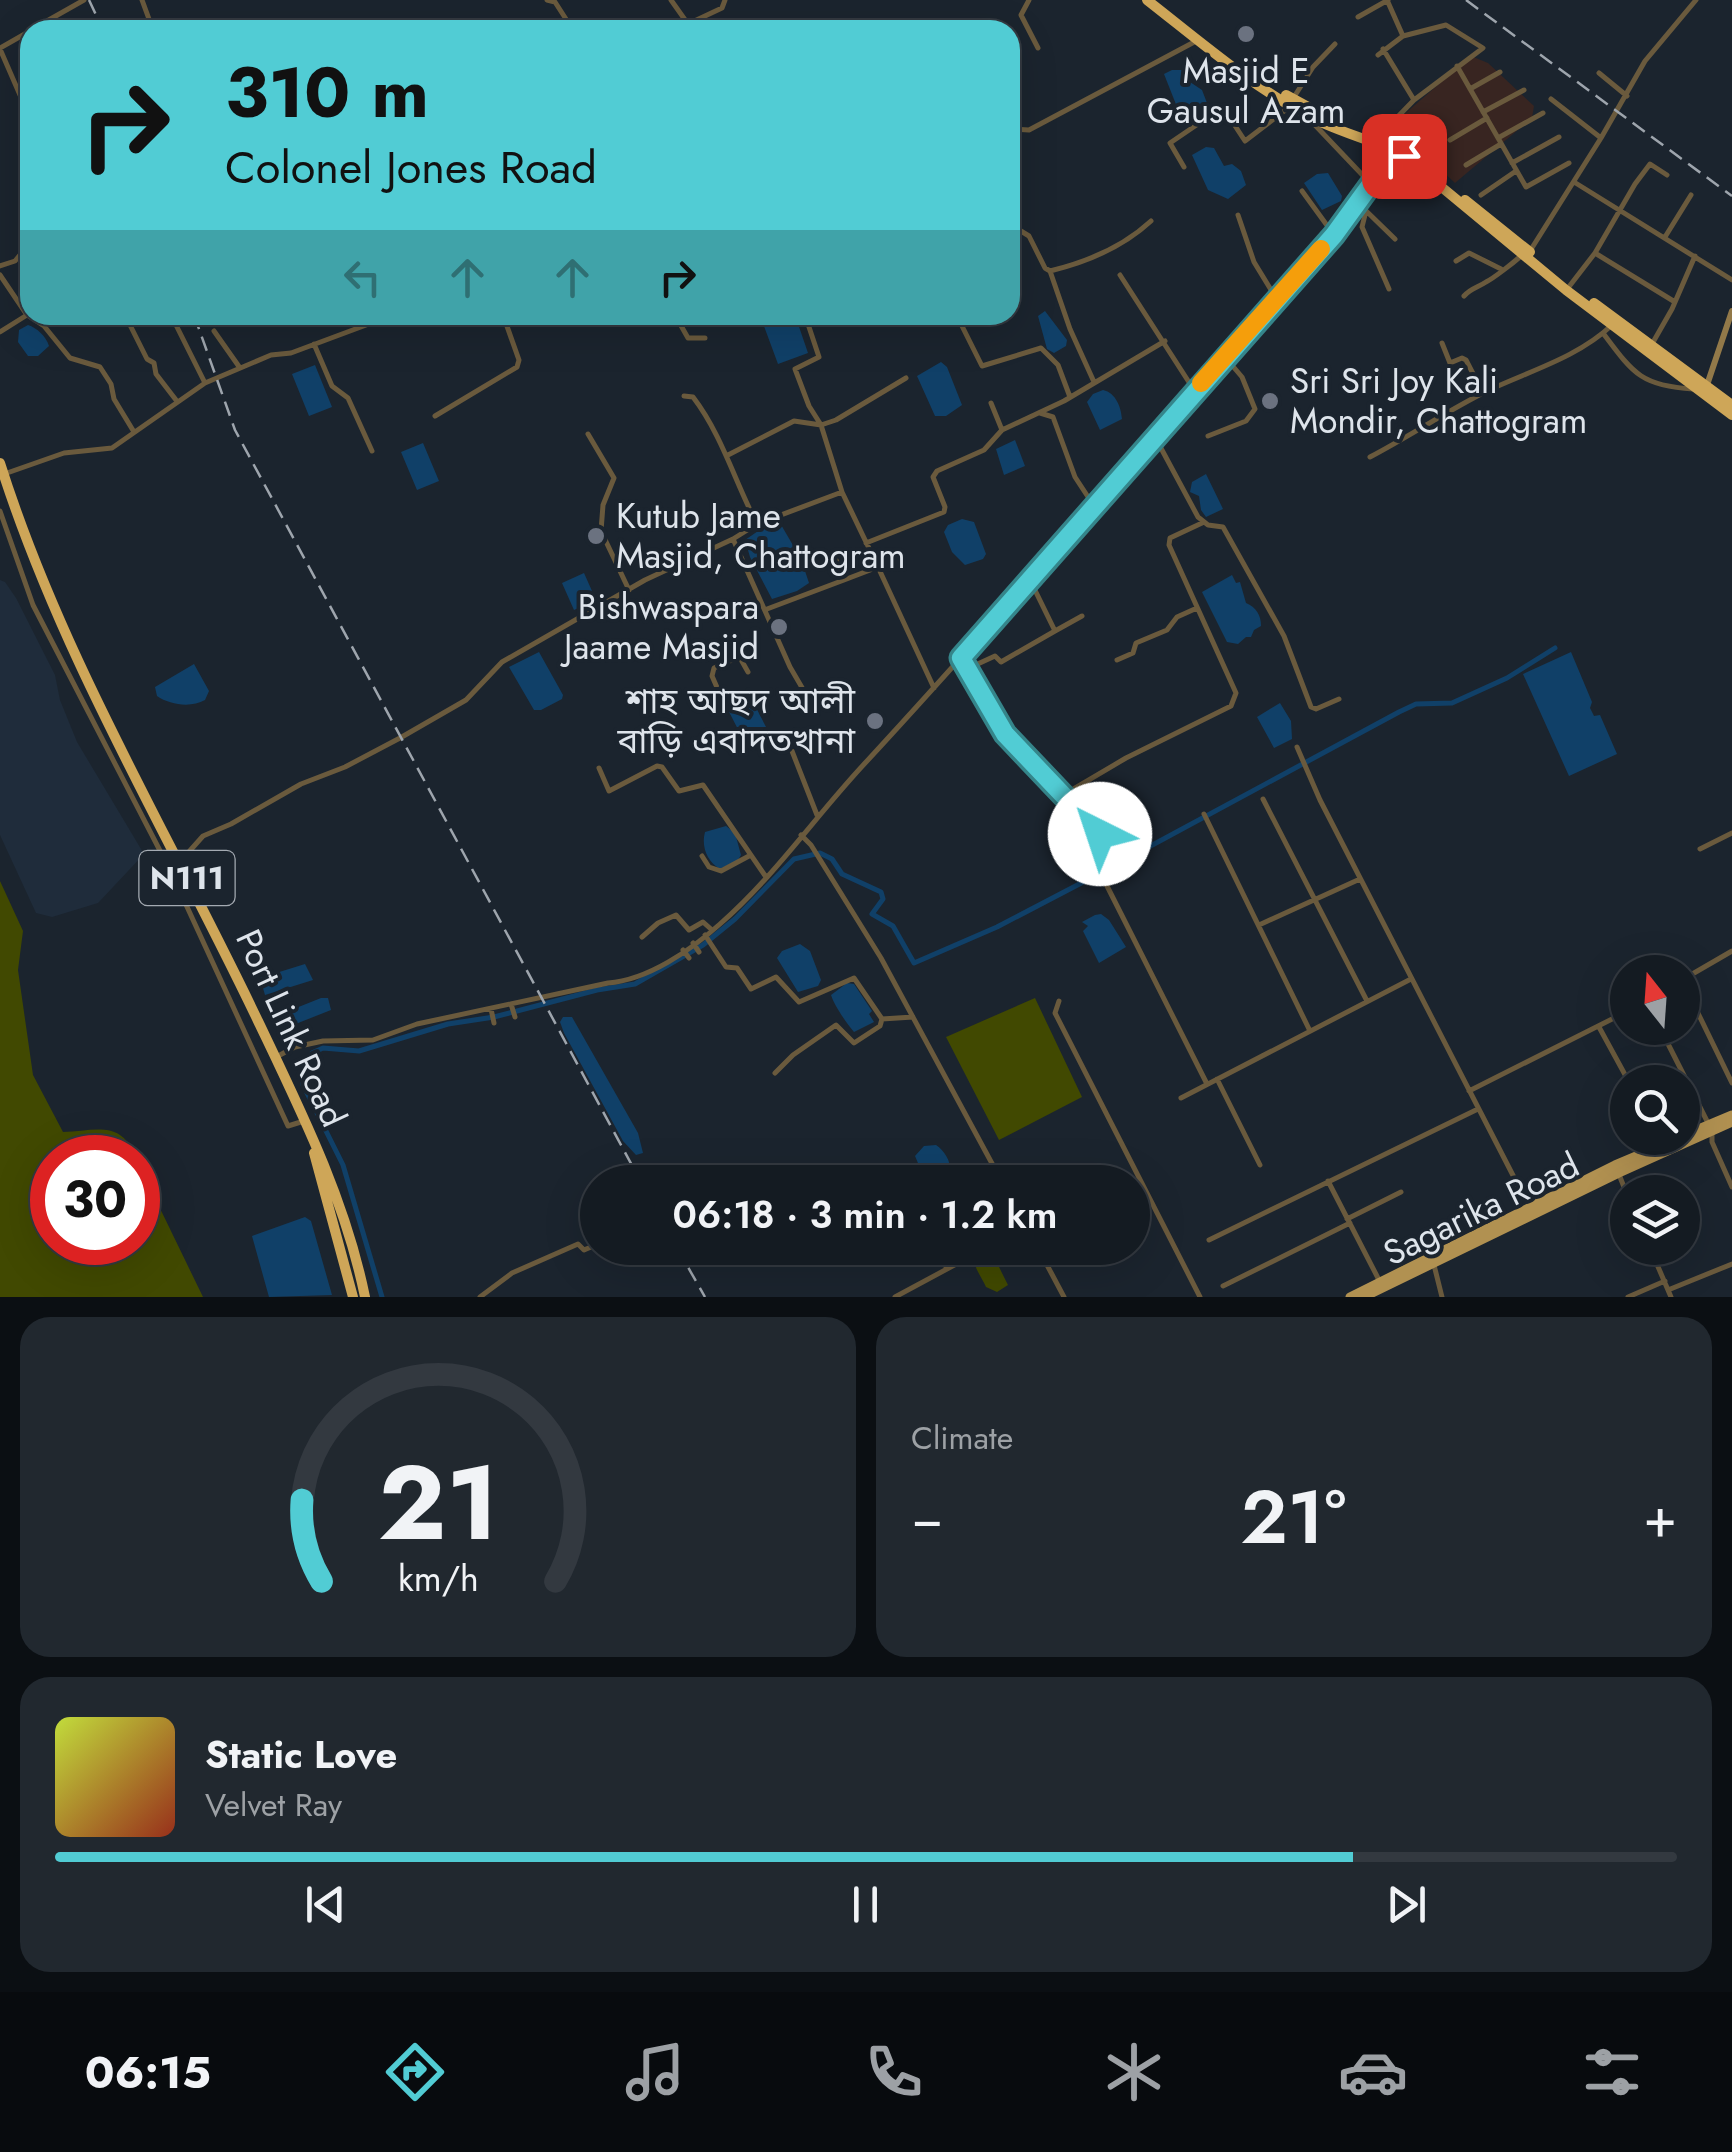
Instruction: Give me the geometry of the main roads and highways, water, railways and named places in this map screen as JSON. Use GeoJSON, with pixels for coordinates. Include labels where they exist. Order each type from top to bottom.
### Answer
{"type":"FeatureCollection","features":[{"type":"Feature","properties":{"kind":"highway"},"geometry":{"type":"LineString","coordinates":[[1147,0],[1198,40],[1291,102],[1379,136],[1408,152],[1568,288],[1651,346],[1732,415]]}},
{"type":"Feature","properties":{"kind":"highway"},"geometry":{"type":"LineString","coordinates":[[1156,0],[1308,116],[1404,156],[1526,253]]}},
{"type":"Feature","properties":{"kind":"highway"},"geometry":{"type":"LineString","coordinates":[[1568,288],[1607,329],[1701,390],[1732,405]]}},
{"type":"Feature","properties":{"kind":"highway","name":"Port Link Road"},"geometry":{"type":"LineString","coordinates":[[2,468],[25,542],[78,660],[175,867],[305,1121],[337,1195],[365,1297]]}},
{"type":"Feature","properties":{"kind":"highway","name":"N111"},"geometry":{"type":"LineString","coordinates":[[305,1121],[353,1297]]}},
{"type":"Feature","properties":{"kind":"main road","name":"Sagarika Road"},"geometry":{"type":"LineString","coordinates":[[1617,1169],[1732,1118]]}},
{"type":"Feature","properties":{"kind":"main road","name":"Sagarika Road"},"geometry":{"type":"LineString","coordinates":[[1700,1131],[1710,1128]]}},
{"type":"Feature","properties":{"kind":"main road","name":"Sagarika Road"},"geometry":{"type":"LineString","coordinates":[[1350,1297],[1432,1261],[1645,1155]]}},
{"type":"Feature","properties":{"kind":"main road","name":"Sagarika Road"},"geometry":{"type":"LineString","coordinates":[[1364,1297],[1381,1285]]}},
{"type":"Feature","properties":{"kind":"water"},"geometry":{"type":"Polygon","coordinates":[[[1184,70],[1184,78],[1202,90],[1207,103],[1188,119],[1179,112],[1164,74],[1184,70]]]}},
{"type":"Feature","properties":{"kind":"water"},"geometry":{"type":"Polygon","coordinates":[[[1206,147],[1214,148],[1224,166],[1232,164],[1241,171],[1246,185],[1228,199],[1208,190],[1192,155],[1206,147]]]}},
{"type":"Feature","properties":{"kind":"water"},"geometry":{"type":"Polygon","coordinates":[[[1328,173],[1342,196],[1341,201],[1322,210],[1304,183],[1317,174],[1328,173]]]}},
{"type":"Feature","properties":{"kind":"water"},"geometry":{"type":"Polygon","coordinates":[[[1045,311],[1067,340],[1066,346],[1054,353],[1047,349],[1038,316],[1045,311]]]}},
{"type":"Feature","properties":{"kind":"water"},"geometry":{"type":"Polygon","coordinates":[[[28,325],[41,333],[49,346],[38,356],[28,356],[18,342],[19,330],[28,325]]]}},
{"type":"Feature","properties":{"kind":"water"},"geometry":{"type":"Polygon","coordinates":[[[764,325],[798,325],[808,353],[778,364],[764,325]]]}},
{"type":"Feature","properties":{"kind":"water"},"geometry":{"type":"Polygon","coordinates":[[[941,362],[947,367],[962,405],[946,416],[935,416],[917,376],[941,362]]]}},
{"type":"Feature","properties":{"kind":"water"},"geometry":{"type":"Polygon","coordinates":[[[315,365],[332,407],[309,416],[292,374],[315,365]]]}},
{"type":"Feature","properties":{"kind":"water"},"geometry":{"type":"Polygon","coordinates":[[[1103,390],[1117,401],[1122,419],[1100,430],[1087,402],[1103,390]]]}},
{"type":"Feature","properties":{"kind":"water"},"geometry":{"type":"Polygon","coordinates":[[[1015,440],[1025,466],[1004,475],[996,449],[1015,440]]]}},
{"type":"Feature","properties":{"kind":"water"},"geometry":{"type":"Polygon","coordinates":[[[423,443],[439,481],[417,490],[401,452],[423,443]]]}},
{"type":"Feature","properties":{"kind":"water"},"geometry":{"type":"Polygon","coordinates":[[[1206,474],[1223,509],[1206,517],[1199,496],[1190,492],[1192,482],[1206,474]]]}},
{"type":"Feature","properties":{"kind":"water"},"geometry":{"type":"Polygon","coordinates":[[[962,519],[974,522],[986,554],[983,559],[965,565],[952,552],[944,532],[948,525],[962,519]]]}},
{"type":"Feature","properties":{"kind":"water"},"geometry":{"type":"Polygon","coordinates":[[[780,523],[801,559],[809,583],[772,599],[745,540],[764,527],[780,523]]]}},
{"type":"Feature","properties":{"kind":"water"},"geometry":{"type":"Polygon","coordinates":[[[584,573],[596,600],[574,610],[562,583],[584,573]]]}},
{"type":"Feature","properties":{"kind":"water"},"geometry":{"type":"Polygon","coordinates":[[[1232,575],[1236,583],[1240,582],[1246,603],[1255,609],[1261,622],[1251,637],[1238,644],[1227,642],[1202,592],[1232,575]]]}},
{"type":"Feature","properties":{"kind":"water"},"geometry":{"type":"Polygon","coordinates":[[[539,652],[563,695],[541,710],[534,710],[509,667],[539,652]]]}},
{"type":"Feature","properties":{"kind":"water"},"geometry":{"type":"Polygon","coordinates":[[[1571,652],[1592,702],[1590,708],[1594,716],[1600,715],[1617,754],[1569,776],[1523,674],[1571,652]]]}},
{"type":"Feature","properties":{"kind":"water"},"geometry":{"type":"Polygon","coordinates":[[[194,664],[209,691],[205,700],[181,704],[157,696],[155,687],[194,664]]]}},
{"type":"Feature","properties":{"kind":"water"},"geometry":{"type":"Polygon","coordinates":[[[749,694],[766,727],[743,739],[726,706],[749,694]]]}},
{"type":"Feature","properties":{"kind":"water"},"geometry":{"type":"Polygon","coordinates":[[[1280,703],[1291,721],[1292,739],[1274,748],[1257,717],[1280,703]]]}},
{"type":"Feature","properties":{"kind":"water"},"geometry":{"type":"Polygon","coordinates":[[[726,826],[735,833],[741,855],[720,869],[708,858],[704,837],[705,832],[726,826]]]}},
{"type":"Feature","properties":{"kind":"water"},"geometry":{"type":"Polygon","coordinates":[[[1095,915],[1109,920],[1126,947],[1099,963],[1083,931],[1088,926],[1082,922],[1095,915]]]}},
{"type":"Feature","properties":{"kind":"water"},"geometry":{"type":"Polygon","coordinates":[[[800,944],[810,951],[821,980],[818,986],[798,992],[777,958],[782,951],[800,944]]]}},
{"type":"Feature","properties":{"kind":"water"},"geometry":{"type":"Polygon","coordinates":[[[305,964],[313,980],[265,995],[260,978],[305,964]]]}},
{"type":"Feature","properties":{"kind":"water"},"geometry":{"type":"Polygon","coordinates":[[[847,983],[854,984],[872,1011],[869,1014],[874,1022],[854,1032],[831,995],[847,983]]]}},
{"type":"Feature","properties":{"kind":"water"},"geometry":{"type":"Polygon","coordinates":[[[328,998],[331,1010],[288,1027],[283,1024],[281,1018],[286,1012],[328,998]]]}},
{"type":"Feature","properties":{"kind":"water"},"geometry":{"type":"Polygon","coordinates":[[[563,1017],[572,1017],[638,1133],[643,1153],[636,1155],[623,1141],[564,1033],[560,1022],[563,1017]]]}},
{"type":"Feature","properties":{"kind":"water"},"geometry":{"type":"Polygon","coordinates":[[[936,1145],[949,1165],[919,1165],[915,1156],[924,1146],[936,1145]]]}},
{"type":"Feature","properties":{"kind":"water"},"geometry":{"type":"Polygon","coordinates":[[[305,1217],[311,1221],[332,1295],[269,1297],[252,1236],[305,1217]]]}},
{"type":"Feature","properties":{"kind":"waterway"},"geometry":{"type":"LineString","coordinates":[[1119,863],[1399,712],[1416,704],[1452,703],[1507,678],[1555,648]]}},
{"type":"Feature","properties":{"kind":"waterway"},"geometry":{"type":"LineString","coordinates":[[382,1297],[343,1165],[303,1085],[312,1053],[323,1048],[359,1051],[448,1024],[635,984],[703,945],[735,919],[794,859],[820,853],[832,859],[842,874],[881,892],[883,899],[872,914],[893,926],[914,963],[997,927],[1110,868]]}},
{"type":"Feature","properties":{"kind":"railway"},"geometry":{"type":"LineString","coordinates":[[89,0],[98,20]]}},
{"type":"Feature","properties":{"kind":"railway"},"geometry":{"type":"LineString","coordinates":[[1466,0],[1732,196]]}},
{"type":"Feature","properties":{"kind":"railway"},"geometry":{"type":"LineString","coordinates":[[198,325],[235,430],[632,1165]]}},
{"type":"Feature","properties":{"kind":"railway"},"geometry":{"type":"LineString","coordinates":[[687,1265],[705,1297]]}},
{"type":"Feature","properties":{"kind":"place","name":"Masjid E Gausul Azam"},"geometry":{"type":"Point","coordinates":[1246,34]}},
{"type":"Feature","properties":{"kind":"place","name":"Sri Sri Joy Kali Mondir, Chattogram"},"geometry":{"type":"Point","coordinates":[1270,401]}},
{"type":"Feature","properties":{"kind":"place","name":"Kutub Jame Masjid, Chattogram"},"geometry":{"type":"Point","coordinates":[596,536]}},
{"type":"Feature","properties":{"kind":"place","name":"Bishwaspara Jaame Masjid"},"geometry":{"type":"Point","coordinates":[779,627]}},
{"type":"Feature","properties":{"kind":"place","name":"শাহ আছদ আলী বাড়ি এবাদতখানা"},"geometry":{"type":"Point","coordinates":[875,721]}}]}
